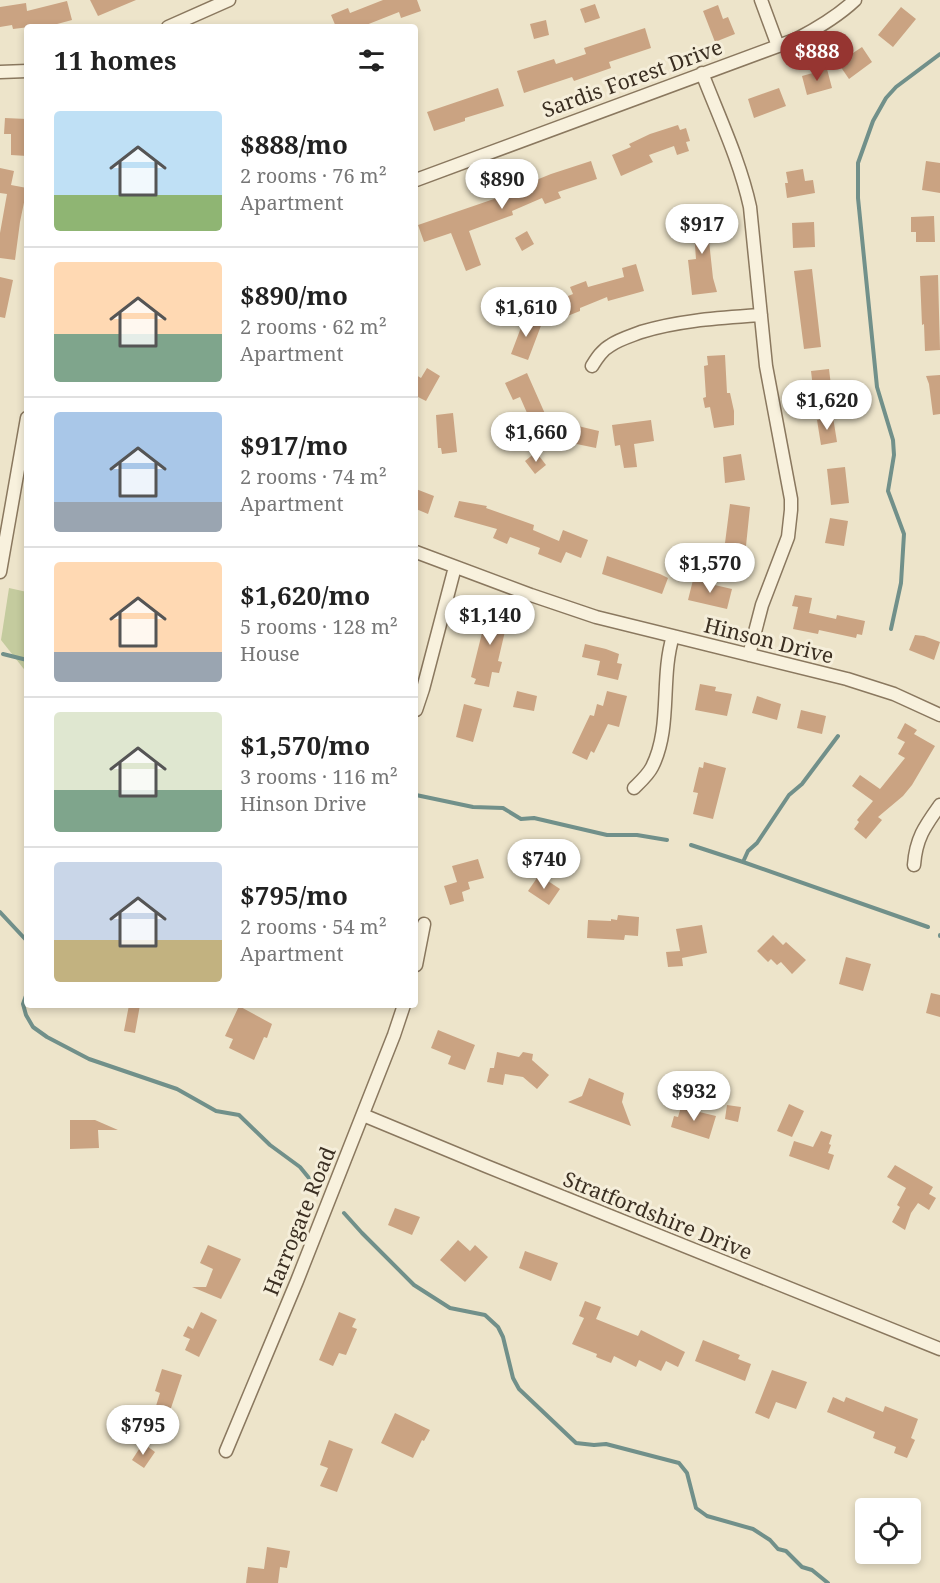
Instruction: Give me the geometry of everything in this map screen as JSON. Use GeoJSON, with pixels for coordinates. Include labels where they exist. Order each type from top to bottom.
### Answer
{"type":"FeatureCollection","features":[{"type":"Feature","properties":{"kind":"street"},"geometry":{"type":"LineString","coordinates":[[175,24],[229,0]]}},
{"type":"Feature","properties":{"kind":"street"},"geometry":{"type":"LineString","coordinates":[[761,0],[778,46]]}},
{"type":"Feature","properties":{"kind":"street","name":"Sardis Forest Drive"},"geometry":{"type":"LineString","coordinates":[[418,179],[796,39],[824,25],[855,0]]}},
{"type":"Feature","properties":{"kind":"street"},"geometry":{"type":"LineString","coordinates":[[0,72],[24,71]]}},
{"type":"Feature","properties":{"kind":"street"},"geometry":{"type":"LineString","coordinates":[[702,74],[727,137],[750,207],[766,366],[791,499],[788,537],[762,605],[749,655]]}},
{"type":"Feature","properties":{"kind":"street"},"geometry":{"type":"LineString","coordinates":[[592,366],[600,354],[611,345],[661,326],[677,322],[761,315]]}},
{"type":"Feature","properties":{"kind":"street"},"geometry":{"type":"LineString","coordinates":[[0,572],[23,467]]}},
{"type":"Feature","properties":{"kind":"street","name":"Hinson Drive"},"geometry":{"type":"LineString","coordinates":[[418,553],[596,617],[847,679],[894,693],[940,714]]}},
{"type":"Feature","properties":{"kind":"street"},"geometry":{"type":"LineString","coordinates":[[418,704],[455,567]]}},
{"type":"Feature","properties":{"kind":"street"},"geometry":{"type":"LineString","coordinates":[[634,788],[652,768],[661,744],[666,676],[673,636]]}},
{"type":"Feature","properties":{"kind":"street"},"geometry":{"type":"LineString","coordinates":[[914,865],[915,850],[920,836],[940,805]]}},
{"type":"Feature","properties":{"kind":"street"},"geometry":{"type":"LineString","coordinates":[[418,955],[424,924]]}},
{"type":"Feature","properties":{"kind":"street","name":"Harrogate Road"},"geometry":{"type":"LineString","coordinates":[[226,1451],[297,1281],[403,1008]]}},
{"type":"Feature","properties":{"kind":"street","name":"Stratfordshire Drive"},"geometry":{"type":"LineString","coordinates":[[363,1115],[940,1349]]}},
{"type":"Feature","properties":{"kind":"green space"},"geometry":{"type":"Polygon","coordinates":[[[9,588],[24,591],[24,669],[1,640],[9,588]]]}},
{"type":"Feature","properties":{"kind":"building"},"geometry":{"type":"Polygon","coordinates":[[[90,0],[136,0],[98,16],[90,0]]]}},
{"type":"Feature","properties":{"kind":"building"},"geometry":{"type":"Polygon","coordinates":[[[383,0],[417,0],[421,11],[401,18],[399,12],[369,24],[335,24],[331,15],[348,8],[350,13],[383,0]]]}},
{"type":"Feature","properties":{"kind":"building"},"geometry":{"type":"Polygon","coordinates":[[[67,1],[72,20],[57,24],[24,24],[24,28],[13,29],[12,25],[0,27],[0,7],[26,3],[27,11],[67,1]]]}},
{"type":"Feature","properties":{"kind":"building"},"geometry":{"type":"Polygon","coordinates":[[[595,4],[600,18],[585,23],[580,9],[595,4]]]}},
{"type":"Feature","properties":{"kind":"building"},"geometry":{"type":"Polygon","coordinates":[[[718,5],[723,19],[728,17],[735,34],[715,42],[703,11],[718,5]]]}},
{"type":"Feature","properties":{"kind":"building"},"geometry":{"type":"Polygon","coordinates":[[[901,7],[916,19],[893,47],[878,35],[901,7]]]}},
{"type":"Feature","properties":{"kind":"building"},"geometry":{"type":"Polygon","coordinates":[[[546,20],[549,35],[534,39],[530,24],[546,20]]]}},
{"type":"Feature","properties":{"kind":"building"},"geometry":{"type":"Polygon","coordinates":[[[645,28],[651,48],[609,62],[611,68],[574,81],[572,77],[524,93],[517,71],[554,59],[556,64],[586,54],[584,48],[645,28]]]}},
{"type":"Feature","properties":{"kind":"building"},"geometry":{"type":"Polygon","coordinates":[[[862,47],[872,62],[849,79],[838,63],[862,47]]]}},
{"type":"Feature","properties":{"kind":"building"},"geometry":{"type":"Polygon","coordinates":[[[827,69],[832,88],[807,95],[802,76],[827,69]]]}},
{"type":"Feature","properties":{"kind":"building"},"geometry":{"type":"Polygon","coordinates":[[[498,88],[504,106],[465,118],[465,121],[434,131],[427,112],[498,88]]]}},
{"type":"Feature","properties":{"kind":"building"},"geometry":{"type":"Polygon","coordinates":[[[779,88],[786,106],[754,118],[748,99],[779,88]]]}},
{"type":"Feature","properties":{"kind":"building"},"geometry":{"type":"Polygon","coordinates":[[[5,118],[24,119],[24,156],[11,155],[11,134],[4,134],[5,118]]]}},
{"type":"Feature","properties":{"kind":"building"},"geometry":{"type":"Polygon","coordinates":[[[678,125],[680,130],[686,128],[690,141],[686,142],[689,151],[677,155],[674,146],[649,155],[653,162],[621,176],[612,155],[631,147],[629,144],[650,134],[678,125]]]}},
{"type":"Feature","properties":{"kind":"building"},"geometry":{"type":"Polygon","coordinates":[[[591,161],[597,179],[558,192],[561,198],[545,204],[542,198],[512,211],[513,215],[469,231],[481,265],[466,271],[451,233],[424,242],[418,225],[520,190],[519,187],[591,161]]]}},
{"type":"Feature","properties":{"kind":"building"},"geometry":{"type":"Polygon","coordinates":[[[926,161],[940,163],[940,193],[922,190],[926,161]]]}},
{"type":"Feature","properties":{"kind":"building"},"geometry":{"type":"Polygon","coordinates":[[[0,168],[14,171],[11,185],[24,187],[24,203],[15,260],[0,258],[0,233],[7,194],[0,193],[0,168]]]}},
{"type":"Feature","properties":{"kind":"building"},"geometry":{"type":"Polygon","coordinates":[[[803,169],[805,181],[813,180],[815,193],[787,198],[786,172],[803,169]]]}},
{"type":"Feature","properties":{"kind":"building"},"geometry":{"type":"Polygon","coordinates":[[[713,215],[715,241],[709,241],[717,292],[692,295],[688,260],[696,259],[694,232],[685,233],[684,222],[695,221],[694,216],[713,215]]]}},
{"type":"Feature","properties":{"kind":"building"},"geometry":{"type":"Polygon","coordinates":[[[934,216],[935,242],[916,242],[916,232],[911,232],[911,217],[934,216]]]}},
{"type":"Feature","properties":{"kind":"building"},"geometry":{"type":"Polygon","coordinates":[[[814,222],[815,247],[793,248],[792,223],[814,222]]]}},
{"type":"Feature","properties":{"kind":"building"},"geometry":{"type":"Polygon","coordinates":[[[527,231],[534,244],[522,251],[515,238],[527,231]]]}},
{"type":"Feature","properties":{"kind":"building"},"geometry":{"type":"Polygon","coordinates":[[[636,264],[644,291],[608,301],[607,297],[560,319],[553,302],[573,294],[570,287],[586,281],[588,287],[624,277],[622,268],[636,264]]]}},
{"type":"Feature","properties":{"kind":"building"},"geometry":{"type":"Polygon","coordinates":[[[812,269],[821,347],[804,349],[794,271],[812,269]]]}},
{"type":"Feature","properties":{"kind":"building"},"geometry":{"type":"Polygon","coordinates":[[[938,275],[940,350],[925,351],[920,276],[938,275]]]}},
{"type":"Feature","properties":{"kind":"building"},"geometry":{"type":"Polygon","coordinates":[[[0,277],[13,280],[5,318],[0,317],[0,277]]]}},
{"type":"Feature","properties":{"kind":"building"},"geometry":{"type":"Polygon","coordinates":[[[525,317],[542,323],[528,360],[511,354],[525,317]]]}},
{"type":"Feature","properties":{"kind":"building"},"geometry":{"type":"Polygon","coordinates":[[[725,355],[727,393],[730,393],[734,411],[734,425],[714,428],[710,407],[705,408],[703,398],[706,397],[704,366],[708,365],[707,356],[725,355]]]}},
{"type":"Feature","properties":{"kind":"building"},"geometry":{"type":"Polygon","coordinates":[[[427,368],[440,376],[426,401],[418,397],[418,376],[421,378],[427,368]]]}},
{"type":"Feature","properties":{"kind":"building"},"geometry":{"type":"Polygon","coordinates":[[[829,369],[832,394],[814,396],[811,371],[829,369]]]}},
{"type":"Feature","properties":{"kind":"building"},"geometry":{"type":"Polygon","coordinates":[[[527,373],[546,416],[531,422],[520,397],[513,400],[505,383],[527,373]]]}},
{"type":"Feature","properties":{"kind":"building"},"geometry":{"type":"Polygon","coordinates":[[[940,375],[940,414],[933,415],[926,376],[940,375]]]}},
{"type":"Feature","properties":{"kind":"building"},"geometry":{"type":"Polygon","coordinates":[[[453,413],[457,452],[442,454],[441,448],[438,448],[436,415],[453,413]]]}},
{"type":"Feature","properties":{"kind":"building"},"geometry":{"type":"Polygon","coordinates":[[[833,417],[837,442],[821,445],[817,420],[833,417]]]}},
{"type":"Feature","properties":{"kind":"building"},"geometry":{"type":"Polygon","coordinates":[[[651,420],[654,441],[634,444],[637,467],[624,468],[620,445],[615,446],[612,425],[651,420]]]}},
{"type":"Feature","properties":{"kind":"building"},"geometry":{"type":"Polygon","coordinates":[[[561,422],[599,431],[596,448],[557,440],[561,422]]]}},
{"type":"Feature","properties":{"kind":"building"},"geometry":{"type":"Polygon","coordinates":[[[536,452],[546,465],[535,474],[525,461],[536,452]]]}},
{"type":"Feature","properties":{"kind":"building"},"geometry":{"type":"Polygon","coordinates":[[[741,454],[745,480],[725,483],[723,457],[741,454]]]}},
{"type":"Feature","properties":{"kind":"building"},"geometry":{"type":"Polygon","coordinates":[[[845,467],[849,503],[831,505],[827,469],[845,467]]]}},
{"type":"Feature","properties":{"kind":"building"},"geometry":{"type":"Polygon","coordinates":[[[418,490],[434,496],[428,514],[418,510],[418,490]]]}},
{"type":"Feature","properties":{"kind":"building"},"geometry":{"type":"Polygon","coordinates":[[[459,501],[487,506],[486,508],[534,525],[533,530],[559,541],[563,530],[588,540],[581,558],[566,552],[561,563],[538,554],[540,548],[510,537],[507,544],[493,538],[497,529],[454,517],[459,501]]]}},
{"type":"Feature","properties":{"kind":"building"},"geometry":{"type":"Polygon","coordinates":[[[730,504],[750,507],[746,546],[725,543],[730,504]]]}},
{"type":"Feature","properties":{"kind":"building"},"geometry":{"type":"Polygon","coordinates":[[[830,518],[848,521],[844,546],[825,543],[830,518]]]}},
{"type":"Feature","properties":{"kind":"building"},"geometry":{"type":"Polygon","coordinates":[[[607,556],[668,578],[662,594],[602,574],[607,556]]]}},
{"type":"Feature","properties":{"kind":"building"},"geometry":{"type":"Polygon","coordinates":[[[693,580],[732,589],[727,609],[688,600],[693,580]]]}},
{"type":"Feature","properties":{"kind":"building"},"geometry":{"type":"Polygon","coordinates":[[[795,595],[812,598],[809,613],[836,619],[837,615],[865,621],[862,635],[857,634],[856,638],[819,630],[818,634],[793,629],[798,607],[792,606],[795,595]]]}},
{"type":"Feature","properties":{"kind":"building"},"geometry":{"type":"Polygon","coordinates":[[[483,609],[513,617],[510,628],[506,627],[498,661],[502,662],[499,673],[492,672],[489,687],[474,684],[476,679],[471,677],[484,625],[479,624],[483,609]]]}},
{"type":"Feature","properties":{"kind":"building"},"geometry":{"type":"Polygon","coordinates":[[[915,635],[940,642],[934,660],[909,650],[915,635]]]}},
{"type":"Feature","properties":{"kind":"building"},"geometry":{"type":"Polygon","coordinates":[[[585,644],[619,654],[617,663],[622,664],[618,680],[597,675],[600,661],[582,657],[585,644]]]}},
{"type":"Feature","properties":{"kind":"building"},"geometry":{"type":"Polygon","coordinates":[[[700,684],[716,687],[715,691],[732,694],[727,716],[695,710],[700,684]]]}},
{"type":"Feature","properties":{"kind":"building"},"geometry":{"type":"Polygon","coordinates":[[[517,691],[537,696],[534,711],[513,707],[517,691]]]}},
{"type":"Feature","properties":{"kind":"building"},"geometry":{"type":"Polygon","coordinates":[[[607,691],[627,696],[619,727],[608,724],[594,753],[591,751],[587,760],[572,753],[590,715],[594,716],[597,704],[603,706],[607,691]]]}},
{"type":"Feature","properties":{"kind":"building"},"geometry":{"type":"Polygon","coordinates":[[[757,696],[781,704],[777,720],[752,713],[757,696]]]}},
{"type":"Feature","properties":{"kind":"building"},"geometry":{"type":"Polygon","coordinates":[[[464,704],[482,709],[473,742],[456,737],[464,704]]]}},
{"type":"Feature","properties":{"kind":"building"},"geometry":{"type":"Polygon","coordinates":[[[801,710],[826,716],[822,734],[797,728],[801,710]]]}},
{"type":"Feature","properties":{"kind":"building"},"geometry":{"type":"Polygon","coordinates":[[[905,723],[917,730],[914,734],[935,746],[912,785],[903,796],[878,817],[882,820],[866,839],[854,829],[859,822],[857,820],[873,801],[852,786],[860,775],[880,789],[905,758],[898,754],[905,742],[897,738],[905,723]]]}},
{"type":"Feature","properties":{"kind":"building"},"geometry":{"type":"Polygon","coordinates":[[[704,762],[726,768],[713,819],[693,814],[698,793],[693,792],[699,767],[703,768],[704,762]]]}},
{"type":"Feature","properties":{"kind":"building"},"geometry":{"type":"Polygon","coordinates":[[[478,859],[484,878],[468,882],[470,889],[462,892],[464,901],[450,905],[444,886],[457,882],[452,866],[478,859]]]}},
{"type":"Feature","properties":{"kind":"building"},"geometry":{"type":"Polygon","coordinates":[[[539,875],[560,889],[549,905],[528,891],[539,875]]]}},
{"type":"Feature","properties":{"kind":"building"},"geometry":{"type":"Polygon","coordinates":[[[618,915],[639,917],[638,936],[625,935],[624,940],[587,938],[588,920],[617,920],[618,915]]]}},
{"type":"Feature","properties":{"kind":"building"},"geometry":{"type":"Polygon","coordinates":[[[702,925],[707,953],[682,958],[683,966],[668,967],[666,952],[680,951],[676,929],[702,925]]]}},
{"type":"Feature","properties":{"kind":"building"},"geometry":{"type":"Polygon","coordinates":[[[773,935],[783,945],[786,942],[806,960],[792,974],[781,962],[777,965],[771,959],[768,962],[757,951],[773,935]]]}},
{"type":"Feature","properties":{"kind":"building"},"geometry":{"type":"Polygon","coordinates":[[[846,957],[871,964],[863,991],[839,984],[846,957]]]}},
{"type":"Feature","properties":{"kind":"building"},"geometry":{"type":"Polygon","coordinates":[[[931,993],[940,995],[940,1017],[926,1013],[931,993]]]}},
{"type":"Feature","properties":{"kind":"building"},"geometry":{"type":"Polygon","coordinates":[[[128,1008],[139,1008],[135,1033],[124,1031],[128,1008]]]}},
{"type":"Feature","properties":{"kind":"building"},"geometry":{"type":"Polygon","coordinates":[[[238,1008],[243,1008],[272,1024],[254,1060],[229,1048],[233,1039],[225,1036],[238,1008]]]}},
{"type":"Feature","properties":{"kind":"building"},"geometry":{"type":"Polygon","coordinates":[[[438,1030],[475,1045],[465,1070],[448,1064],[451,1056],[431,1048],[438,1030]]]}},
{"type":"Feature","properties":{"kind":"building"},"geometry":{"type":"Polygon","coordinates":[[[497,1052],[519,1057],[523,1052],[533,1054],[532,1060],[549,1075],[537,1089],[523,1077],[505,1074],[503,1085],[487,1082],[490,1068],[494,1068],[497,1052]]]}},
{"type":"Feature","properties":{"kind":"building"},"geometry":{"type":"Polygon","coordinates":[[[589,1078],[624,1093],[622,1102],[631,1126],[568,1102],[582,1096],[589,1078]]]}},
{"type":"Feature","properties":{"kind":"building"},"geometry":{"type":"Polygon","coordinates":[[[682,1104],[692,1107],[691,1110],[716,1116],[709,1139],[671,1127],[674,1116],[678,1117],[682,1104]]]}},
{"type":"Feature","properties":{"kind":"building"},"geometry":{"type":"Polygon","coordinates":[[[789,1104],[804,1111],[792,1137],[777,1131],[789,1104]]]}},
{"type":"Feature","properties":{"kind":"building"},"geometry":{"type":"Polygon","coordinates":[[[727,1105],[741,1107],[738,1122],[725,1119],[727,1105]]]}},
{"type":"Feature","properties":{"kind":"building"},"geometry":{"type":"Polygon","coordinates":[[[70,1120],[95,1120],[118,1130],[98,1130],[99,1148],[70,1149],[70,1120]]]}},
{"type":"Feature","properties":{"kind":"building"},"geometry":{"type":"Polygon","coordinates":[[[821,1131],[832,1135],[828,1153],[834,1155],[829,1170],[789,1156],[794,1141],[813,1147],[821,1131]]]}},
{"type":"Feature","properties":{"kind":"building"},"geometry":{"type":"Polygon","coordinates":[[[895,1165],[933,1187],[929,1194],[936,1198],[929,1210],[918,1203],[911,1213],[905,1230],[892,1222],[900,1207],[897,1205],[906,1188],[887,1177],[895,1165]]]}},
{"type":"Feature","properties":{"kind":"building"},"geometry":{"type":"Polygon","coordinates":[[[395,1208],[420,1217],[412,1235],[388,1225],[395,1208]]]}},
{"type":"Feature","properties":{"kind":"building"},"geometry":{"type":"Polygon","coordinates":[[[458,1240],[470,1251],[475,1245],[488,1257],[465,1282],[440,1260],[458,1240]]]}},
{"type":"Feature","properties":{"kind":"building"},"geometry":{"type":"Polygon","coordinates":[[[208,1245],[241,1259],[221,1299],[192,1287],[206,1287],[213,1269],[200,1263],[208,1245]]]}},
{"type":"Feature","properties":{"kind":"building"},"geometry":{"type":"Polygon","coordinates":[[[525,1251],[558,1263],[551,1281],[519,1268],[525,1251]]]}},
{"type":"Feature","properties":{"kind":"building"},"geometry":{"type":"Polygon","coordinates":[[[585,1301],[601,1307],[596,1319],[638,1336],[641,1330],[685,1352],[678,1367],[666,1361],[661,1371],[639,1360],[636,1367],[614,1356],[611,1363],[596,1357],[597,1354],[572,1344],[584,1318],[579,1316],[585,1301]]]}},
{"type":"Feature","properties":{"kind":"building"},"geometry":{"type":"Polygon","coordinates":[[[201,1312],[217,1320],[199,1357],[185,1350],[190,1339],[183,1336],[188,1326],[193,1329],[201,1312]]]}},
{"type":"Feature","properties":{"kind":"building"},"geometry":{"type":"Polygon","coordinates":[[[339,1312],[356,1319],[352,1327],[357,1329],[346,1355],[339,1353],[333,1366],[319,1360],[339,1312]]]}},
{"type":"Feature","properties":{"kind":"building"},"geometry":{"type":"Polygon","coordinates":[[[703,1340],[740,1355],[738,1359],[751,1364],[745,1381],[695,1361],[703,1340]]]}},
{"type":"Feature","properties":{"kind":"building"},"geometry":{"type":"Polygon","coordinates":[[[162,1369],[182,1375],[170,1411],[156,1406],[160,1393],[155,1391],[162,1369]]]}},
{"type":"Feature","properties":{"kind":"building"},"geometry":{"type":"Polygon","coordinates":[[[772,1370],[807,1382],[796,1409],[776,1402],[769,1419],[755,1413],[772,1370]]]}},
{"type":"Feature","properties":{"kind":"building"},"geometry":{"type":"Polygon","coordinates":[[[833,1397],[844,1402],[846,1397],[883,1412],[885,1406],[918,1419],[911,1438],[915,1440],[907,1458],[894,1453],[896,1447],[873,1438],[875,1432],[827,1412],[833,1397]]]}},
{"type":"Feature","properties":{"kind":"building"},"geometry":{"type":"Polygon","coordinates":[[[395,1413],[430,1430],[413,1458],[381,1443],[395,1413]]]}},
{"type":"Feature","properties":{"kind":"building"},"geometry":{"type":"Polygon","coordinates":[[[329,1440],[353,1449],[337,1492],[320,1486],[328,1468],[320,1465],[329,1440]]]}},
{"type":"Feature","properties":{"kind":"building"},"geometry":{"type":"Polygon","coordinates":[[[143,1443],[155,1452],[144,1468],[132,1460],[143,1443]]]}},
{"type":"Feature","properties":{"kind":"building"},"geometry":{"type":"Polygon","coordinates":[[[267,1547],[290,1551],[287,1568],[280,1567],[278,1583],[246,1583],[248,1567],[264,1569],[267,1547]]]}},
{"type":"Feature","properties":{"kind":"waterway"},"geometry":{"type":"LineString","coordinates":[[891,629],[901,583],[904,534],[888,491],[894,455],[893,440],[877,387],[858,198],[858,163],[873,121],[886,98],[896,87],[940,54]]}},
{"type":"Feature","properties":{"kind":"waterway"},"geometry":{"type":"LineString","coordinates":[[3,654],[24,659]]}},
{"type":"Feature","properties":{"kind":"waterway"},"geometry":{"type":"LineString","coordinates":[[743,862],[748,851],[757,843],[789,795],[802,784],[838,736]]}},
{"type":"Feature","properties":{"kind":"waterway"},"geometry":{"type":"LineString","coordinates":[[418,795],[473,807],[503,808],[521,819],[534,818],[607,835],[637,835],[667,840]]}},
{"type":"Feature","properties":{"kind":"waterway"},"geometry":{"type":"LineString","coordinates":[[691,845],[928,927]]}},
{"type":"Feature","properties":{"kind":"waterway"},"geometry":{"type":"LineString","coordinates":[[0,912],[24,938]]}},
{"type":"Feature","properties":{"kind":"waterway"},"geometry":{"type":"LineString","coordinates":[[24,1001],[24,1008]]}},
{"type":"Feature","properties":{"kind":"waterway"},"geometry":{"type":"LineString","coordinates":[[24,1008],[33,1027],[89,1059],[177,1089],[216,1111],[239,1115],[270,1145],[300,1167],[313,1183]]}},
{"type":"Feature","properties":{"kind":"waterway"},"geometry":{"type":"LineString","coordinates":[[344,1213],[414,1285],[450,1308],[485,1315],[498,1327],[503,1337],[513,1378],[519,1389],[576,1443],[606,1444],[679,1463],[687,1473],[696,1508],[707,1516],[753,1529],[770,1540],[778,1549],[786,1551],[802,1567],[812,1570],[828,1583]]}}]}
